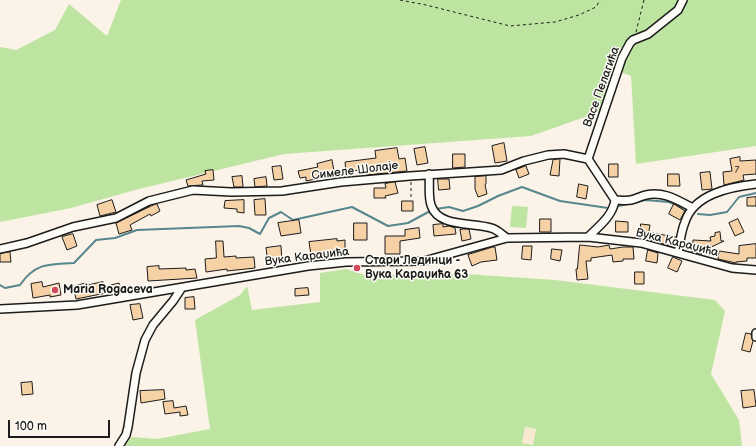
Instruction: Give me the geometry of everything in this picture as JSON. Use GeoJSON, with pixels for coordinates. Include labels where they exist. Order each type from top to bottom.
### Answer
{"type":"FeatureCollection","features":[{"type":"Feature","properties":{"kind":"street","name":"Васе Пелагића"},"geometry":{"type":"LineString","coordinates":[[588,159],[622,58],[630,43],[633,40],[648,34],[678,10],[683,0]]}},
{"type":"Feature","properties":{"kind":"street","name":"Симеле Шолаје"},"geometry":{"type":"LineString","coordinates":[[0,249],[27,243],[73,227],[116,218],[149,201],[193,190],[231,192],[282,191],[341,182],[430,174],[501,170],[524,161],[548,155],[564,154],[588,159]]}},
{"type":"Feature","properties":{"kind":"street"},"geometry":{"type":"LineString","coordinates":[[588,159],[615,200]]}},
{"type":"Feature","properties":{"kind":"street"},"geometry":{"type":"LineString","coordinates":[[430,174],[430,201],[433,210],[438,217],[446,220],[492,228],[507,238]]}},
{"type":"Feature","properties":{"kind":"street"},"geometry":{"type":"LineString","coordinates":[[678,253],[685,221],[696,204],[722,190],[756,184]]}},
{"type":"Feature","properties":{"kind":"street"},"geometry":{"type":"LineString","coordinates":[[615,200],[632,200],[644,195],[666,195],[693,208]]}},
{"type":"Feature","properties":{"kind":"street"},"geometry":{"type":"LineString","coordinates":[[588,237],[609,216],[615,200]]}},
{"type":"Feature","properties":{"kind":"street","name":"Вука Караџића"},"geometry":{"type":"LineString","coordinates":[[0,309],[77,305],[308,266],[346,262],[424,261],[507,238],[588,237],[641,243],[732,268],[756,270]]}},
{"type":"Feature","properties":{"kind":"street"},"geometry":{"type":"LineString","coordinates":[[119,446],[126,435],[128,427],[136,373],[145,340],[153,325],[173,301],[181,288]]}},
{"type":"Feature","properties":{"kind":"path"},"geometry":{"type":"LineString","coordinates":[[400,0],[510,26],[555,22],[579,15],[596,7],[600,0]]}},
{"type":"Feature","properties":{"kind":"path"},"geometry":{"type":"LineString","coordinates":[[633,40],[644,0]]}},
{"type":"Feature","properties":{"kind":"path"},"geometry":{"type":"LineString","coordinates":[[410,176],[411,199]]}},
{"type":"Feature","properties":{"kind":"shaded area"},"geometry":{"type":"Polygon","coordinates":[[[525,427],[536,429],[533,445],[522,443],[525,427]]]}},
{"type":"Feature","properties":{"kind":"green space"},"geometry":{"type":"Polygon","coordinates":[[[121,0],[756,0],[756,146],[636,164],[631,76],[615,70],[602,111],[531,136],[284,154],[135,190],[71,208],[0,222],[0,47],[16,50],[55,30],[69,4],[107,36],[121,0]]]}},
{"type":"Feature","properties":{"kind":"green space"},"geometry":{"type":"Polygon","coordinates":[[[512,206],[528,207],[526,228],[510,227],[512,206]]]}},
{"type":"Feature","properties":{"kind":"green space"},"geometry":{"type":"Polygon","coordinates":[[[346,269],[365,275],[465,274],[555,280],[715,300],[725,311],[711,374],[739,420],[742,446],[125,446],[132,437],[157,439],[210,429],[195,320],[240,295],[247,286],[252,310],[320,302],[320,273],[346,269]],[[525,427],[522,443],[533,445],[536,429],[525,427]]]}},
{"type":"Feature","properties":{"kind":"building"},"geometry":{"type":"Polygon","coordinates":[[[504,143],[507,161],[495,163],[492,146],[504,143]]]}},
{"type":"Feature","properties":{"kind":"building"},"geometry":{"type":"Polygon","coordinates":[[[425,147],[428,163],[417,165],[414,149],[425,147]]]}},
{"type":"Feature","properties":{"kind":"building"},"geometry":{"type":"Polygon","coordinates":[[[397,148],[399,159],[405,158],[407,171],[367,175],[366,170],[346,171],[345,162],[376,158],[375,151],[397,148]]]}},
{"type":"Feature","properties":{"kind":"building"},"geometry":{"type":"Polygon","coordinates":[[[453,154],[465,154],[465,167],[453,168],[453,154]]]}},
{"type":"Feature","properties":{"kind":"building"},"geometry":{"type":"Polygon","coordinates":[[[740,157],[740,161],[756,160],[756,174],[743,175],[744,180],[724,185],[723,172],[732,171],[730,159],[740,157]]]}},
{"type":"Feature","properties":{"kind":"building"},"geometry":{"type":"Polygon","coordinates":[[[560,159],[559,176],[550,175],[553,160],[560,159]]]}},
{"type":"Feature","properties":{"kind":"building"},"geometry":{"type":"Polygon","coordinates":[[[332,160],[334,171],[329,172],[330,176],[306,181],[306,177],[300,178],[298,171],[318,167],[317,164],[332,160]]]}},
{"type":"Feature","properties":{"kind":"building"},"geometry":{"type":"Polygon","coordinates":[[[609,164],[618,164],[618,177],[609,177],[609,164]]]}},
{"type":"Feature","properties":{"kind":"building"},"geometry":{"type":"Polygon","coordinates":[[[281,166],[283,179],[274,180],[272,167],[281,166]]]}},
{"type":"Feature","properties":{"kind":"building"},"geometry":{"type":"Polygon","coordinates":[[[526,166],[529,174],[519,178],[516,170],[526,166]]]}},
{"type":"Feature","properties":{"kind":"building"},"geometry":{"type":"Polygon","coordinates":[[[213,170],[214,180],[202,181],[203,185],[188,186],[186,180],[206,174],[205,171],[213,170]]]}},
{"type":"Feature","properties":{"kind":"building"},"geometry":{"type":"Polygon","coordinates":[[[710,172],[712,189],[702,190],[700,173],[710,172]]]}},
{"type":"Feature","properties":{"kind":"building"},"geometry":{"type":"Polygon","coordinates":[[[668,174],[679,174],[680,186],[668,186],[668,174]]]}},
{"type":"Feature","properties":{"kind":"building"},"geometry":{"type":"Polygon","coordinates":[[[242,176],[243,187],[234,187],[232,177],[242,176]]]}},
{"type":"Feature","properties":{"kind":"building"},"geometry":{"type":"Polygon","coordinates":[[[486,176],[485,185],[487,194],[478,197],[475,189],[475,177],[486,176]]]}},
{"type":"Feature","properties":{"kind":"building"},"geometry":{"type":"Polygon","coordinates":[[[266,177],[267,186],[255,187],[254,179],[266,177]]]}},
{"type":"Feature","properties":{"kind":"building"},"geometry":{"type":"Polygon","coordinates":[[[438,179],[449,179],[450,189],[439,190],[438,179]]]}},
{"type":"Feature","properties":{"kind":"building"},"geometry":{"type":"Polygon","coordinates":[[[395,182],[398,193],[385,196],[386,198],[374,198],[374,188],[386,188],[385,184],[395,182]]]}},
{"type":"Feature","properties":{"kind":"building"},"geometry":{"type":"Polygon","coordinates":[[[579,184],[588,186],[586,199],[577,197],[579,184]]]}},
{"type":"Feature","properties":{"kind":"building"},"geometry":{"type":"Polygon","coordinates":[[[756,197],[756,206],[747,206],[747,198],[756,197]]]}},
{"type":"Feature","properties":{"kind":"building"},"geometry":{"type":"Polygon","coordinates":[[[265,199],[266,215],[255,215],[254,200],[265,199]]]}},
{"type":"Feature","properties":{"kind":"building"},"geometry":{"type":"Polygon","coordinates":[[[112,200],[116,212],[100,216],[97,205],[112,200]]]}},
{"type":"Feature","properties":{"kind":"building"},"geometry":{"type":"Polygon","coordinates":[[[244,200],[244,213],[237,212],[237,209],[224,208],[225,201],[244,200]]]}},
{"type":"Feature","properties":{"kind":"building"},"geometry":{"type":"Polygon","coordinates":[[[402,201],[413,201],[413,211],[402,211],[402,201]]]}},
{"type":"Feature","properties":{"kind":"building"},"geometry":{"type":"Polygon","coordinates":[[[157,204],[160,211],[151,216],[150,214],[130,225],[132,230],[119,234],[116,223],[157,204]]]}},
{"type":"Feature","properties":{"kind":"building"},"geometry":{"type":"Polygon","coordinates":[[[674,204],[685,211],[680,220],[669,214],[674,204]]]}},
{"type":"Feature","properties":{"kind":"building"},"geometry":{"type":"Polygon","coordinates":[[[540,219],[551,219],[551,232],[540,232],[540,219]]]}},
{"type":"Feature","properties":{"kind":"building"},"geometry":{"type":"Polygon","coordinates":[[[738,219],[744,232],[735,236],[729,223],[738,219]]]}},
{"type":"Feature","properties":{"kind":"building"},"geometry":{"type":"Polygon","coordinates":[[[299,220],[301,233],[281,236],[278,223],[299,220]]]}},
{"type":"Feature","properties":{"kind":"building"},"geometry":{"type":"Polygon","coordinates":[[[616,221],[628,222],[628,232],[616,232],[616,221]]]}},
{"type":"Feature","properties":{"kind":"building"},"geometry":{"type":"Polygon","coordinates":[[[354,223],[367,223],[367,240],[354,240],[354,223]]]}},
{"type":"Feature","properties":{"kind":"building"},"geometry":{"type":"Polygon","coordinates":[[[443,224],[443,227],[449,226],[455,228],[456,234],[434,236],[433,225],[443,224]]]}},
{"type":"Feature","properties":{"kind":"building"},"geometry":{"type":"Polygon","coordinates":[[[641,224],[650,225],[648,237],[640,236],[641,224]]]}},
{"type":"Feature","properties":{"kind":"building"},"geometry":{"type":"Polygon","coordinates":[[[419,228],[420,238],[400,241],[400,254],[385,254],[385,236],[405,236],[405,230],[419,228]]]}},
{"type":"Feature","properties":{"kind":"building"},"geometry":{"type":"Polygon","coordinates":[[[469,229],[471,239],[462,241],[460,230],[469,229]]]}},
{"type":"Feature","properties":{"kind":"building"},"geometry":{"type":"Polygon","coordinates":[[[720,232],[721,241],[724,241],[707,249],[702,249],[702,254],[692,252],[693,240],[711,241],[710,237],[715,236],[715,233],[720,232]]]}},
{"type":"Feature","properties":{"kind":"building"},"geometry":{"type":"Polygon","coordinates":[[[652,233],[676,237],[674,247],[650,240],[652,233]]]}},
{"type":"Feature","properties":{"kind":"building"},"geometry":{"type":"Polygon","coordinates":[[[73,234],[77,246],[67,250],[62,237],[73,234]]]}},
{"type":"Feature","properties":{"kind":"building"},"geometry":{"type":"Polygon","coordinates":[[[337,239],[337,241],[345,240],[345,253],[311,255],[309,242],[337,239]]]}},
{"type":"Feature","properties":{"kind":"building"},"geometry":{"type":"Polygon","coordinates":[[[216,241],[223,241],[224,257],[254,257],[255,268],[227,271],[227,269],[206,272],[205,259],[216,258],[216,241]]]}},
{"type":"Feature","properties":{"kind":"building"},"geometry":{"type":"Polygon","coordinates":[[[756,244],[756,258],[747,258],[747,261],[736,263],[718,259],[719,251],[739,254],[739,246],[756,244]]]}},
{"type":"Feature","properties":{"kind":"building"},"geometry":{"type":"Polygon","coordinates":[[[580,245],[598,247],[609,245],[610,249],[633,247],[634,259],[623,259],[623,261],[613,262],[612,255],[591,258],[591,261],[586,261],[588,279],[577,280],[576,269],[580,245]]]}},
{"type":"Feature","properties":{"kind":"building"},"geometry":{"type":"Polygon","coordinates":[[[281,246],[282,262],[268,263],[266,248],[281,246]]]}},
{"type":"Feature","properties":{"kind":"building"},"geometry":{"type":"Polygon","coordinates":[[[523,246],[532,246],[531,260],[522,259],[523,246]]]}},
{"type":"Feature","properties":{"kind":"building"},"geometry":{"type":"Polygon","coordinates":[[[495,247],[497,260],[481,262],[472,266],[468,255],[495,247]]]}},
{"type":"Feature","properties":{"kind":"building"},"geometry":{"type":"Polygon","coordinates":[[[552,249],[562,250],[560,261],[551,259],[552,249]]]}},
{"type":"Feature","properties":{"kind":"building"},"geometry":{"type":"Polygon","coordinates":[[[648,250],[658,253],[657,263],[646,261],[648,250]]]}},
{"type":"Feature","properties":{"kind":"building"},"geometry":{"type":"Polygon","coordinates":[[[10,252],[11,262],[0,262],[0,254],[10,252]]]}},
{"type":"Feature","properties":{"kind":"building"},"geometry":{"type":"Polygon","coordinates":[[[673,257],[682,261],[677,272],[668,268],[673,257]]]}},
{"type":"Feature","properties":{"kind":"building"},"geometry":{"type":"Polygon","coordinates":[[[159,266],[159,269],[195,269],[197,278],[148,281],[147,267],[159,266]]]}},
{"type":"Feature","properties":{"kind":"building"},"geometry":{"type":"Polygon","coordinates":[[[635,272],[644,272],[644,284],[635,284],[635,272]]]}},
{"type":"Feature","properties":{"kind":"building"},"geometry":{"type":"Polygon","coordinates":[[[42,282],[43,287],[59,283],[61,295],[33,298],[31,284],[42,282]]]}},
{"type":"Feature","properties":{"kind":"building"},"geometry":{"type":"Polygon","coordinates":[[[103,282],[103,287],[119,283],[121,290],[76,299],[73,286],[86,283],[86,285],[103,282]]]}},
{"type":"Feature","properties":{"kind":"building"},"geometry":{"type":"Polygon","coordinates":[[[308,288],[309,295],[295,296],[295,289],[308,288]]]}},
{"type":"Feature","properties":{"kind":"building"},"geometry":{"type":"Polygon","coordinates":[[[194,297],[195,309],[185,309],[185,298],[194,297]]]}},
{"type":"Feature","properties":{"kind":"building"},"geometry":{"type":"Polygon","coordinates":[[[140,304],[143,318],[133,320],[130,305],[140,304]]]}},
{"type":"Feature","properties":{"kind":"building"},"geometry":{"type":"Polygon","coordinates":[[[746,333],[751,334],[753,341],[750,352],[742,350],[746,333]]]}},
{"type":"Feature","properties":{"kind":"building"},"geometry":{"type":"Polygon","coordinates":[[[32,382],[33,394],[22,395],[21,383],[32,382]]]}},
{"type":"Feature","properties":{"kind":"building"},"geometry":{"type":"Polygon","coordinates":[[[164,390],[165,399],[141,403],[140,391],[164,390]]]}},
{"type":"Feature","properties":{"kind":"building"},"geometry":{"type":"Polygon","coordinates":[[[754,390],[756,406],[743,408],[741,391],[754,390]]]}},
{"type":"Feature","properties":{"kind":"building"},"geometry":{"type":"Polygon","coordinates":[[[173,401],[174,408],[186,406],[188,415],[180,416],[180,412],[165,414],[163,402],[173,401]]]}},
{"type":"Feature","properties":{"kind":"waterway"},"geometry":{"type":"LineString","coordinates":[[436,209],[449,207],[463,211],[522,187],[560,201],[608,208]]}},
{"type":"Feature","properties":{"kind":"waterway"},"geometry":{"type":"LineString","coordinates":[[698,214],[710,215],[727,212],[739,197],[756,193]]}},
{"type":"Feature","properties":{"kind":"waterway"},"geometry":{"type":"LineString","coordinates":[[619,206],[645,200],[669,202],[688,210]]}},
{"type":"Feature","properties":{"kind":"waterway"},"geometry":{"type":"LineString","coordinates":[[0,285],[5,288],[20,285],[31,272],[43,266],[74,263],[96,240],[115,238],[137,230],[239,226],[249,228],[260,234],[269,218],[281,212],[293,220],[352,207],[388,226],[408,223],[432,210]]}},
{"type":"Feature","properties":{"kind":"place","name":"Стари Лединци - Вука Караџића 63"},"geometry":{"type":"Point","coordinates":[357,268]}},
{"type":"Feature","properties":{"kind":"place","name":"Maria Rogaceva"},"geometry":{"type":"Point","coordinates":[55,290]}}]}
